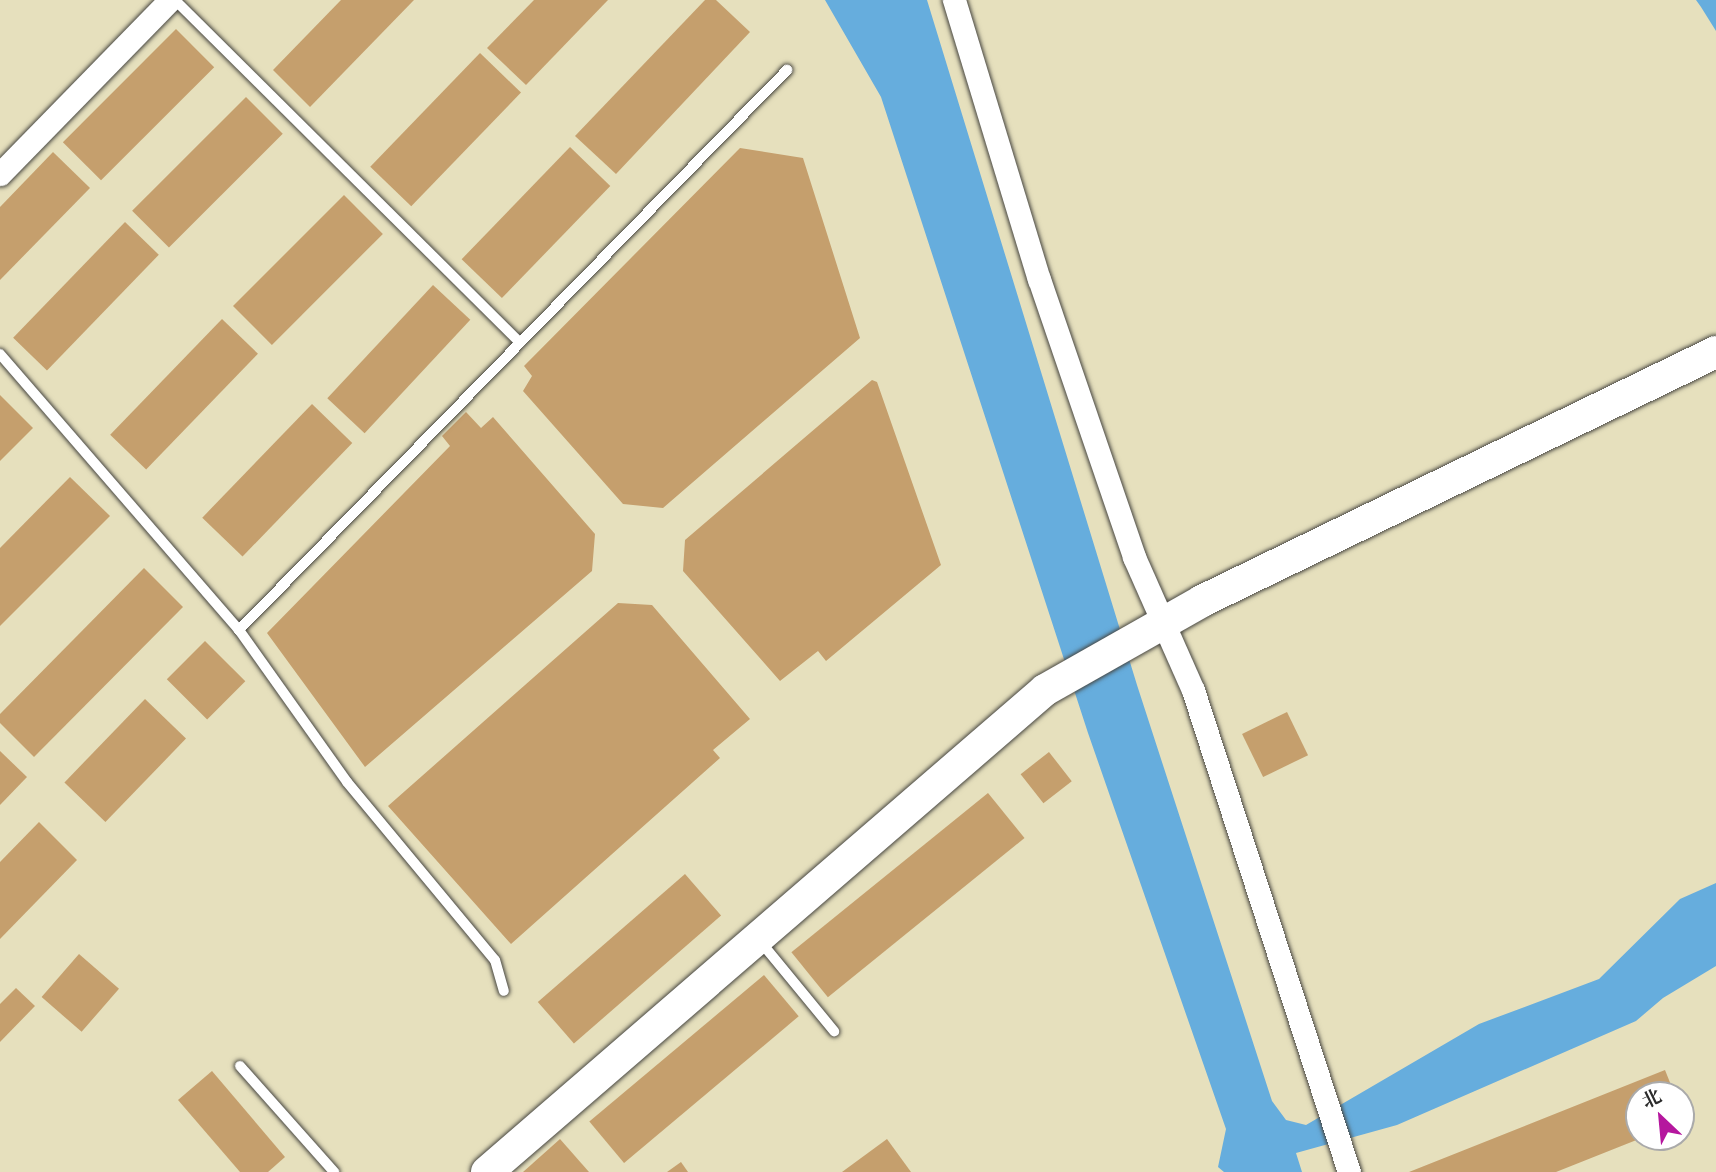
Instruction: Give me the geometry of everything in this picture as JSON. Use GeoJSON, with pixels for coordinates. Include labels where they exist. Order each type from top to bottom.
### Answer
{"type":"FeatureCollection","features":[{"type":"Feature","properties":{"kind":"street"},"geometry":{"type":"LineString","coordinates":[[0,174],[173,0]]}},
{"type":"Feature","properties":{"kind":"street"},"geometry":{"type":"LineString","coordinates":[[954,0],[1039,279],[1152,627],[1193,691],[1349,1172]]}},
{"type":"Feature","properties":{"kind":"street"},"geometry":{"type":"LineString","coordinates":[[487,1172],[1045,690],[1152,627],[1716,352]]}},
{"type":"Feature","properties":{"kind":"lane"},"geometry":{"type":"LineString","coordinates":[[173,0],[520,343]]}},
{"type":"Feature","properties":{"kind":"lane"},"geometry":{"type":"LineString","coordinates":[[239,630],[786,71]]}},
{"type":"Feature","properties":{"kind":"lane"},"geometry":{"type":"LineString","coordinates":[[0,354],[239,630],[347,782],[495,960],[504,990]]}},
{"type":"Feature","properties":{"kind":"lane"},"geometry":{"type":"LineString","coordinates":[[758,938],[834,1031]]}},
{"type":"Feature","properties":{"kind":"lane"},"geometry":{"type":"LineString","coordinates":[[240,1066],[334,1172]]}},
{"type":"Feature","properties":{"kind":"water"},"geometry":{"type":"Polygon","coordinates":[[[825,0],[927,0],[1137,685],[1272,1101],[1286,1120],[1306,1125],[1479,1024],[1599,979],[1680,899],[1716,883],[1716,966],[1663,998],[1636,1021],[1397,1125],[1296,1153],[1302,1172],[1224,1172],[1218,1167],[1226,1129],[1088,733],[881,97],[825,0]]]}},
{"type":"Feature","properties":{"kind":"water"},"geometry":{"type":"Polygon","coordinates":[[[1696,0],[1716,0],[1716,31],[1701,7],[1696,0]]]}},
{"type":"Feature","properties":{"kind":"building"},"geometry":{"type":"Polygon","coordinates":[[[341,0],[414,0],[310,107],[273,70],[341,0]]]}},
{"type":"Feature","properties":{"kind":"building"},"geometry":{"type":"Polygon","coordinates":[[[534,0],[608,0],[526,85],[487,48],[534,0]]]}},
{"type":"Feature","properties":{"kind":"building"},"geometry":{"type":"Polygon","coordinates":[[[705,0],[716,0],[750,32],[616,174],[575,136],[705,0]]]}},
{"type":"Feature","properties":{"kind":"building"},"geometry":{"type":"Polygon","coordinates":[[[176,29],[214,67],[101,180],[63,142],[176,29]]]}},
{"type":"Feature","properties":{"kind":"building"},"geometry":{"type":"Polygon","coordinates":[[[480,53],[521,93],[411,206],[370,167],[480,53]]]}},
{"type":"Feature","properties":{"kind":"building"},"geometry":{"type":"Polygon","coordinates":[[[246,97],[283,134],[169,248],[132,211],[246,97]]]}},
{"type":"Feature","properties":{"kind":"building"},"geometry":{"type":"Polygon","coordinates":[[[570,147],[610,186],[502,298],[462,259],[570,147]]]}},
{"type":"Feature","properties":{"kind":"building"},"geometry":{"type":"Polygon","coordinates":[[[740,148],[803,158],[860,338],[663,508],[623,504],[523,391],[532,376],[524,366],[740,148]]]}},
{"type":"Feature","properties":{"kind":"building"},"geometry":{"type":"Polygon","coordinates":[[[53,152],[90,188],[0,280],[0,207],[53,152]]]}},
{"type":"Feature","properties":{"kind":"building"},"geometry":{"type":"Polygon","coordinates":[[[344,195],[383,234],[272,345],[233,306],[344,195]]]}},
{"type":"Feature","properties":{"kind":"building"},"geometry":{"type":"Polygon","coordinates":[[[125,222],[159,255],[47,370],[13,338],[125,222]]]}},
{"type":"Feature","properties":{"kind":"building"},"geometry":{"type":"Polygon","coordinates":[[[433,285],[470,320],[365,433],[327,398],[433,285]]]}},
{"type":"Feature","properties":{"kind":"building"},"geometry":{"type":"Polygon","coordinates":[[[222,319],[258,354],[146,470],[110,435],[222,319]]]}},
{"type":"Feature","properties":{"kind":"building"},"geometry":{"type":"Polygon","coordinates":[[[872,380],[877,382],[941,565],[826,661],[818,651],[780,681],[683,571],[685,540],[872,380]]]}},
{"type":"Feature","properties":{"kind":"building"},"geometry":{"type":"Polygon","coordinates":[[[0,395],[33,428],[0,461],[0,395]]]}},
{"type":"Feature","properties":{"kind":"building"},"geometry":{"type":"Polygon","coordinates":[[[312,404],[352,443],[243,557],[202,518],[312,404]]]}},
{"type":"Feature","properties":{"kind":"building"},"geometry":{"type":"Polygon","coordinates":[[[466,412],[481,428],[493,417],[595,534],[592,571],[365,767],[267,633],[450,446],[442,436],[466,412]]]}},
{"type":"Feature","properties":{"kind":"building"},"geometry":{"type":"Polygon","coordinates":[[[70,477],[110,516],[0,626],[0,548],[70,477]]]}},
{"type":"Feature","properties":{"kind":"building"},"geometry":{"type":"Polygon","coordinates":[[[144,568],[183,607],[34,757],[0,723],[0,714],[144,568]]]}},
{"type":"Feature","properties":{"kind":"building"},"geometry":{"type":"Polygon","coordinates":[[[618,603],[652,605],[750,719],[713,750],[720,758],[511,944],[388,806],[618,603]]]}},
{"type":"Feature","properties":{"kind":"building"},"geometry":{"type":"Polygon","coordinates":[[[205,641],[245,681],[207,719],[167,679],[205,641]]]}},
{"type":"Feature","properties":{"kind":"building"},"geometry":{"type":"Polygon","coordinates":[[[145,699],[186,739],[105,822],[64,782],[145,699]]]}},
{"type":"Feature","properties":{"kind":"building"},"geometry":{"type":"Polygon","coordinates":[[[1287,712],[1308,755],[1263,777],[1242,734],[1287,712]]]}},
{"type":"Feature","properties":{"kind":"building"},"geometry":{"type":"Polygon","coordinates":[[[0,751],[27,777],[0,805],[0,751]]]}},
{"type":"Feature","properties":{"kind":"building"},"geometry":{"type":"Polygon","coordinates":[[[1049,752],[1072,781],[1043,803],[1021,774],[1049,752]]]}},
{"type":"Feature","properties":{"kind":"building"},"geometry":{"type":"Polygon","coordinates":[[[988,793],[1025,838],[828,997],[791,952],[988,793]]]}},
{"type":"Feature","properties":{"kind":"building"},"geometry":{"type":"Polygon","coordinates":[[[39,822],[77,860],[0,939],[0,862],[39,822]]]}},
{"type":"Feature","properties":{"kind":"building"},"geometry":{"type":"Polygon","coordinates":[[[685,874],[721,916],[574,1043],[538,1002],[685,874]]]}},
{"type":"Feature","properties":{"kind":"building"},"geometry":{"type":"Polygon","coordinates":[[[79,954],[119,989],[82,1032],[42,997],[79,954]]]}},
{"type":"Feature","properties":{"kind":"building"},"geometry":{"type":"Polygon","coordinates":[[[764,975],[799,1016],[624,1163],[589,1122],[764,975]]]}},
{"type":"Feature","properties":{"kind":"building"},"geometry":{"type":"Polygon","coordinates":[[[16,988],[35,1006],[0,1042],[0,1004],[16,988]]]}},
{"type":"Feature","properties":{"kind":"building"},"geometry":{"type":"Polygon","coordinates":[[[1665,1070],[1669,1081],[1637,1081],[1665,1070]]]}},
{"type":"Feature","properties":{"kind":"building"},"geometry":{"type":"Polygon","coordinates":[[[212,1071],[285,1157],[268,1172],[240,1172],[178,1100],[212,1071]]]}},
{"type":"Feature","properties":{"kind":"building"},"geometry":{"type":"Polygon","coordinates":[[[1625,1086],[1625,1145],[1556,1172],[1409,1172],[1625,1086]]]}},
{"type":"Feature","properties":{"kind":"building"},"geometry":{"type":"Polygon","coordinates":[[[560,1139],[589,1172],[523,1172],[560,1139]]]}},
{"type":"Feature","properties":{"kind":"building"},"geometry":{"type":"Polygon","coordinates":[[[887,1139],[911,1172],[842,1172],[887,1139]]]}},
{"type":"Feature","properties":{"kind":"building"},"geometry":{"type":"Polygon","coordinates":[[[681,1162],[688,1172],[667,1172],[681,1162]]]}}]}
